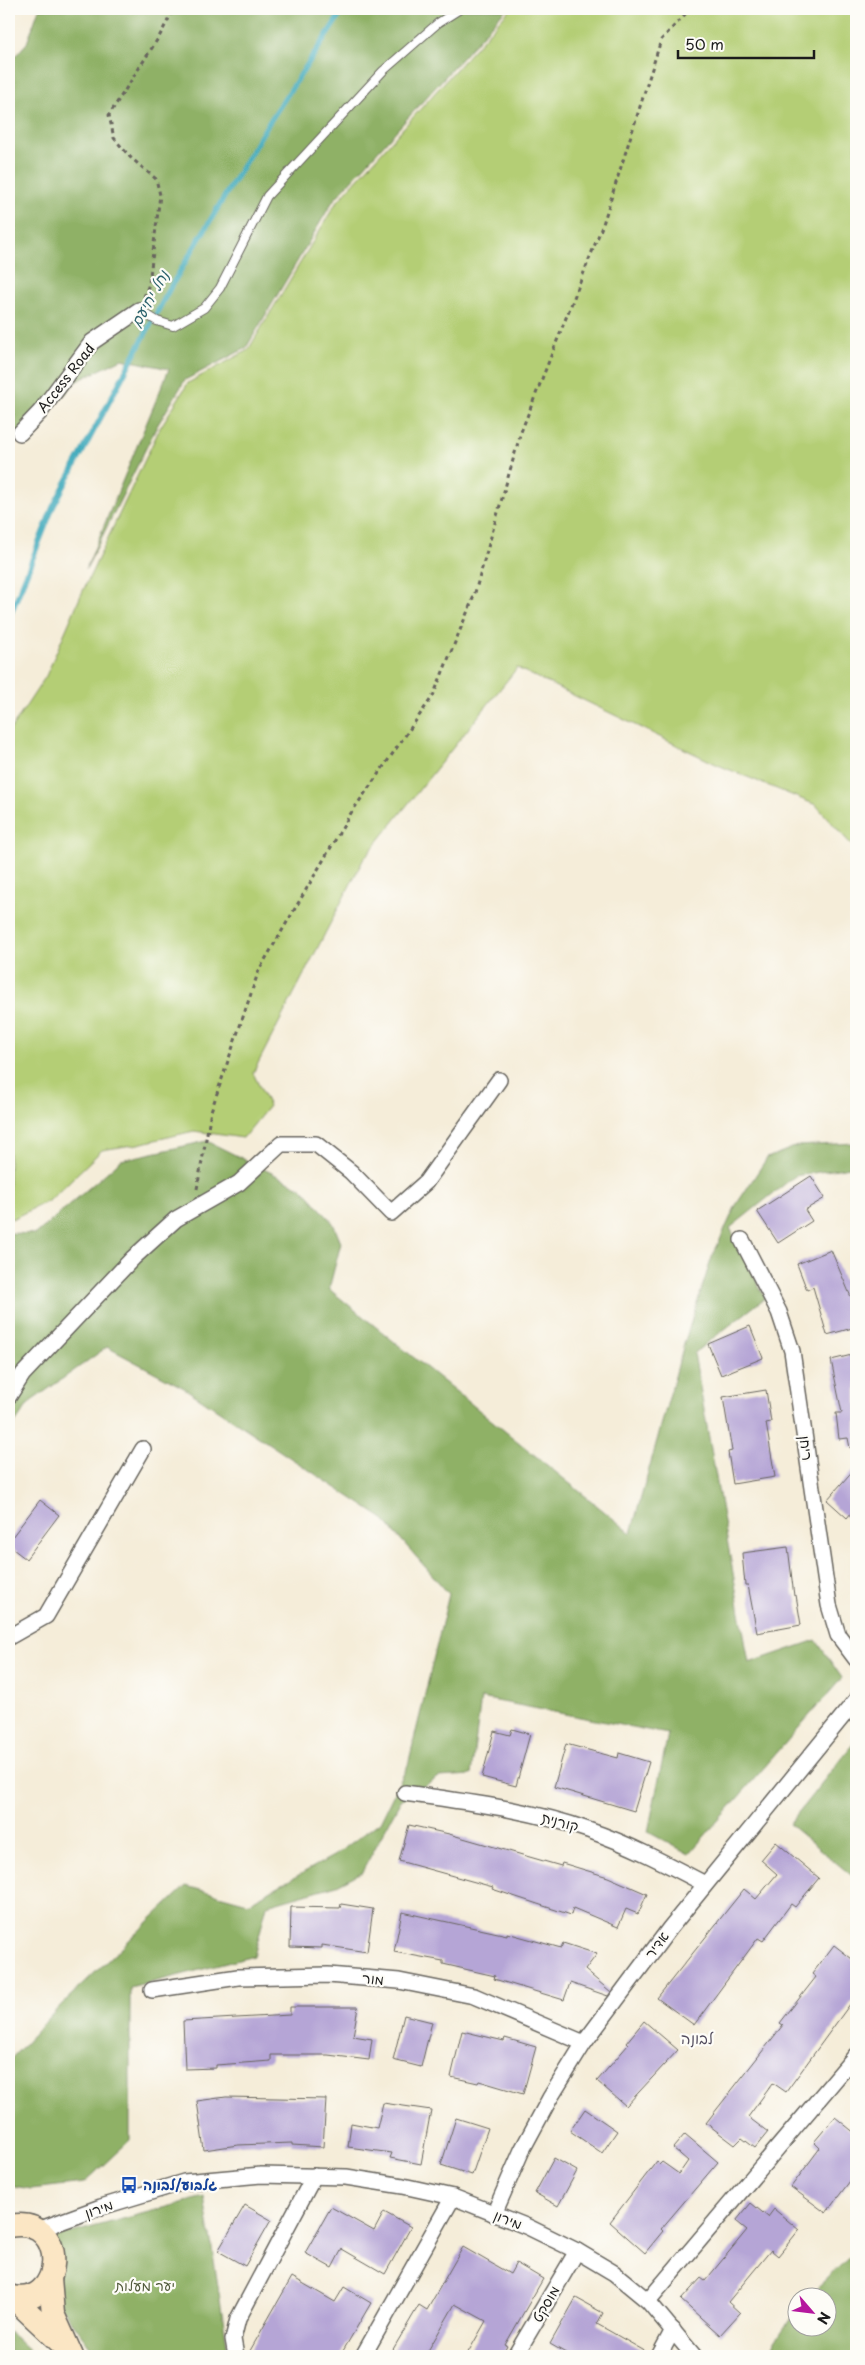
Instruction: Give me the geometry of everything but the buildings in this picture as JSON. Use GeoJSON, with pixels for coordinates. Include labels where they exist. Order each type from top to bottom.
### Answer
{"type":"FeatureCollection","features":[{"type":"Feature","properties":{"kind":"main road"},"geometry":{"type":"LineString","coordinates":[[18,2226],[52,2247],[54,2257],[50,2278],[53,2314],[70,2353]]}},
{"type":"Feature","properties":{"kind":"main road"},"geometry":{"type":"LineString","coordinates":[[10,2296],[24,2297],[36,2293],[50,2278]]}},
{"type":"Feature","properties":{"kind":"main road"},"geometry":{"type":"LineString","coordinates":[[10,2296],[70,2353]]}},
{"type":"Feature","properties":{"kind":"street","name":"Access Road"},"geometry":{"type":"LineString","coordinates":[[20,432],[40,412],[92,342],[139,310]]}},
{"type":"Feature","properties":{"kind":"street"},"geometry":{"type":"LineString","coordinates":[[9,1396],[24,1374],[134,1258],[176,1219],[239,1183],[281,1144],[316,1144],[351,1172],[391,1213],[426,1182],[500,1080]]}},
{"type":"Feature","properties":{"kind":"street","name":"ריחן"},"geometry":{"type":"LineString","coordinates":[[742,1240],[779,1312],[792,1351],[829,1605],[838,1635],[856,1659]]}},
{"type":"Feature","properties":{"kind":"street"},"geometry":{"type":"LineString","coordinates":[[9,1637],[46,1616],[143,1450]]}},
{"type":"Feature","properties":{"kind":"street","name":"אדיר"},"geometry":{"type":"LineString","coordinates":[[494,2214],[522,2150],[550,2098],[584,2043],[670,1928],[856,1700]]}},
{"type":"Feature","properties":{"kind":"street","name":"קורנית"},"geometry":{"type":"LineString","coordinates":[[405,1793],[512,1809],[587,1829],[648,1854],[705,1884]]}},
{"type":"Feature","properties":{"kind":"street","name":"מור"},"geometry":{"type":"LineString","coordinates":[[152,1990],[238,1977],[328,1975],[399,1981],[474,1996],[584,2043]]}},
{"type":"Feature","properties":{"kind":"street"},"geometry":{"type":"LineString","coordinates":[[648,2301],[856,2055]]}},
{"type":"Feature","properties":{"kind":"street","name":"מירון"},"geometry":{"type":"LineString","coordinates":[[18,2226],[101,2207],[184,2182],[261,2174],[346,2178],[403,2186],[453,2197],[577,2251],[614,2273],[648,2301],[694,2356]]}},
{"type":"Feature","properties":{"kind":"street"},"geometry":{"type":"LineString","coordinates":[[236,2356],[233,2340],[238,2319],[314,2176]]}},
{"type":"Feature","properties":{"kind":"street"},"geometry":{"type":"LineString","coordinates":[[362,2356],[453,2197]]}},
{"type":"Feature","properties":{"kind":"street","name":"מוסקט"},"geometry":{"type":"LineString","coordinates":[[516,2356],[577,2251]]}},
{"type":"Feature","properties":{"kind":"street"},"geometry":{"type":"LineString","coordinates":[[659,2356],[673,2330]]}},
{"type":"Feature","properties":{"kind":"lane"},"geometry":{"type":"LineString","coordinates":[[139,310],[157,321],[173,326],[204,308],[220,288],[267,196],[383,71],[438,23],[460,9]]}},
{"type":"Feature","properties":{"kind":"path"},"geometry":{"type":"LineString","coordinates":[[139,310],[149,284],[160,195],[156,179],[130,157],[114,138],[109,115],[159,37],[174,9]]}},
{"type":"Feature","properties":{"kind":"path"},"geometry":{"type":"LineString","coordinates":[[194,1209],[211,1111],[259,970],[350,813],[433,696],[474,596],[521,432],[603,224],[661,40],[690,9]]}},
{"type":"Feature","properties":{"kind":"green space"},"geometry":{"type":"Polygon","coordinates":[[[39,9],[506,9],[333,201],[246,348],[185,380],[157,426],[86,569],[169,369],[122,359],[77,381],[29,434],[9,431],[9,63],[27,43],[39,9]]]}},
{"type":"Feature","properties":{"kind":"green space"},"geometry":{"type":"Polygon","coordinates":[[[510,9],[856,9],[856,850],[816,805],[718,765],[517,668],[363,860],[253,1073],[269,1106],[243,1138],[194,1131],[102,1150],[50,1200],[12,1219],[9,1217],[9,732],[46,676],[81,595],[160,428],[188,383],[248,350],[336,203],[510,9]]]}},
{"type":"Feature","properties":{"kind":"green space"},"geometry":{"type":"Polygon","coordinates":[[[207,1141],[302,1188],[333,1223],[341,1243],[329,1289],[631,1533],[684,1344],[712,1257],[736,1205],[767,1158],[797,1146],[856,1143],[856,1166],[795,1176],[730,1228],[765,1298],[694,1353],[749,1663],[816,1640],[842,1678],[689,1854],[648,1832],[668,1734],[481,1698],[471,1775],[439,1777],[401,1800],[362,1872],[337,1885],[267,1905],[254,1956],[130,1988],[130,2140],[84,2183],[31,2189],[9,2185],[9,2061],[62,2004],[186,1886],[248,1903],[335,1855],[380,1822],[408,1765],[449,1594],[382,1518],[184,1388],[107,1347],[30,1402],[9,1432],[9,1233],[36,1234],[121,1160],[207,1141]]]}},
{"type":"Feature","properties":{"kind":"green space"},"geometry":{"type":"Polygon","coordinates":[[[856,1740],[856,1879],[789,1824],[856,1740]]]}},
{"type":"Feature","properties":{"kind":"green space","name":"יער מעלות"},"geometry":{"type":"Polygon","coordinates":[[[204,2197],[229,2356],[97,2356],[43,2282],[45,2240],[204,2197]]]}},
{"type":"Feature","properties":{"kind":"green space"},"geometry":{"type":"Polygon","coordinates":[[[856,2251],[856,2356],[765,2356],[788,2322],[788,2338],[838,2338],[838,2288],[817,2288],[856,2251]]]}},
{"type":"Feature","properties":{"kind":"green space"},"geometry":{"type":"Polygon","coordinates":[[[9,2332],[35,2356],[9,2356],[9,2332]]]}},
{"type":"Feature","properties":{"kind":"waterway","name":"נחל יחיעם"},"geometry":{"type":"LineString","coordinates":[[9,618],[53,507],[170,288],[266,127],[344,9]]}},
{"type":"Feature","properties":{"kind":"place","name":"גלבוע/לבונה"},"geometry":{"type":"Point","coordinates":[129,2185]}},
{"type":"Feature","properties":{"kind":"district","name":"לבונה"},"geometry":{"type":"Point","coordinates":[697,2039]}}]}
